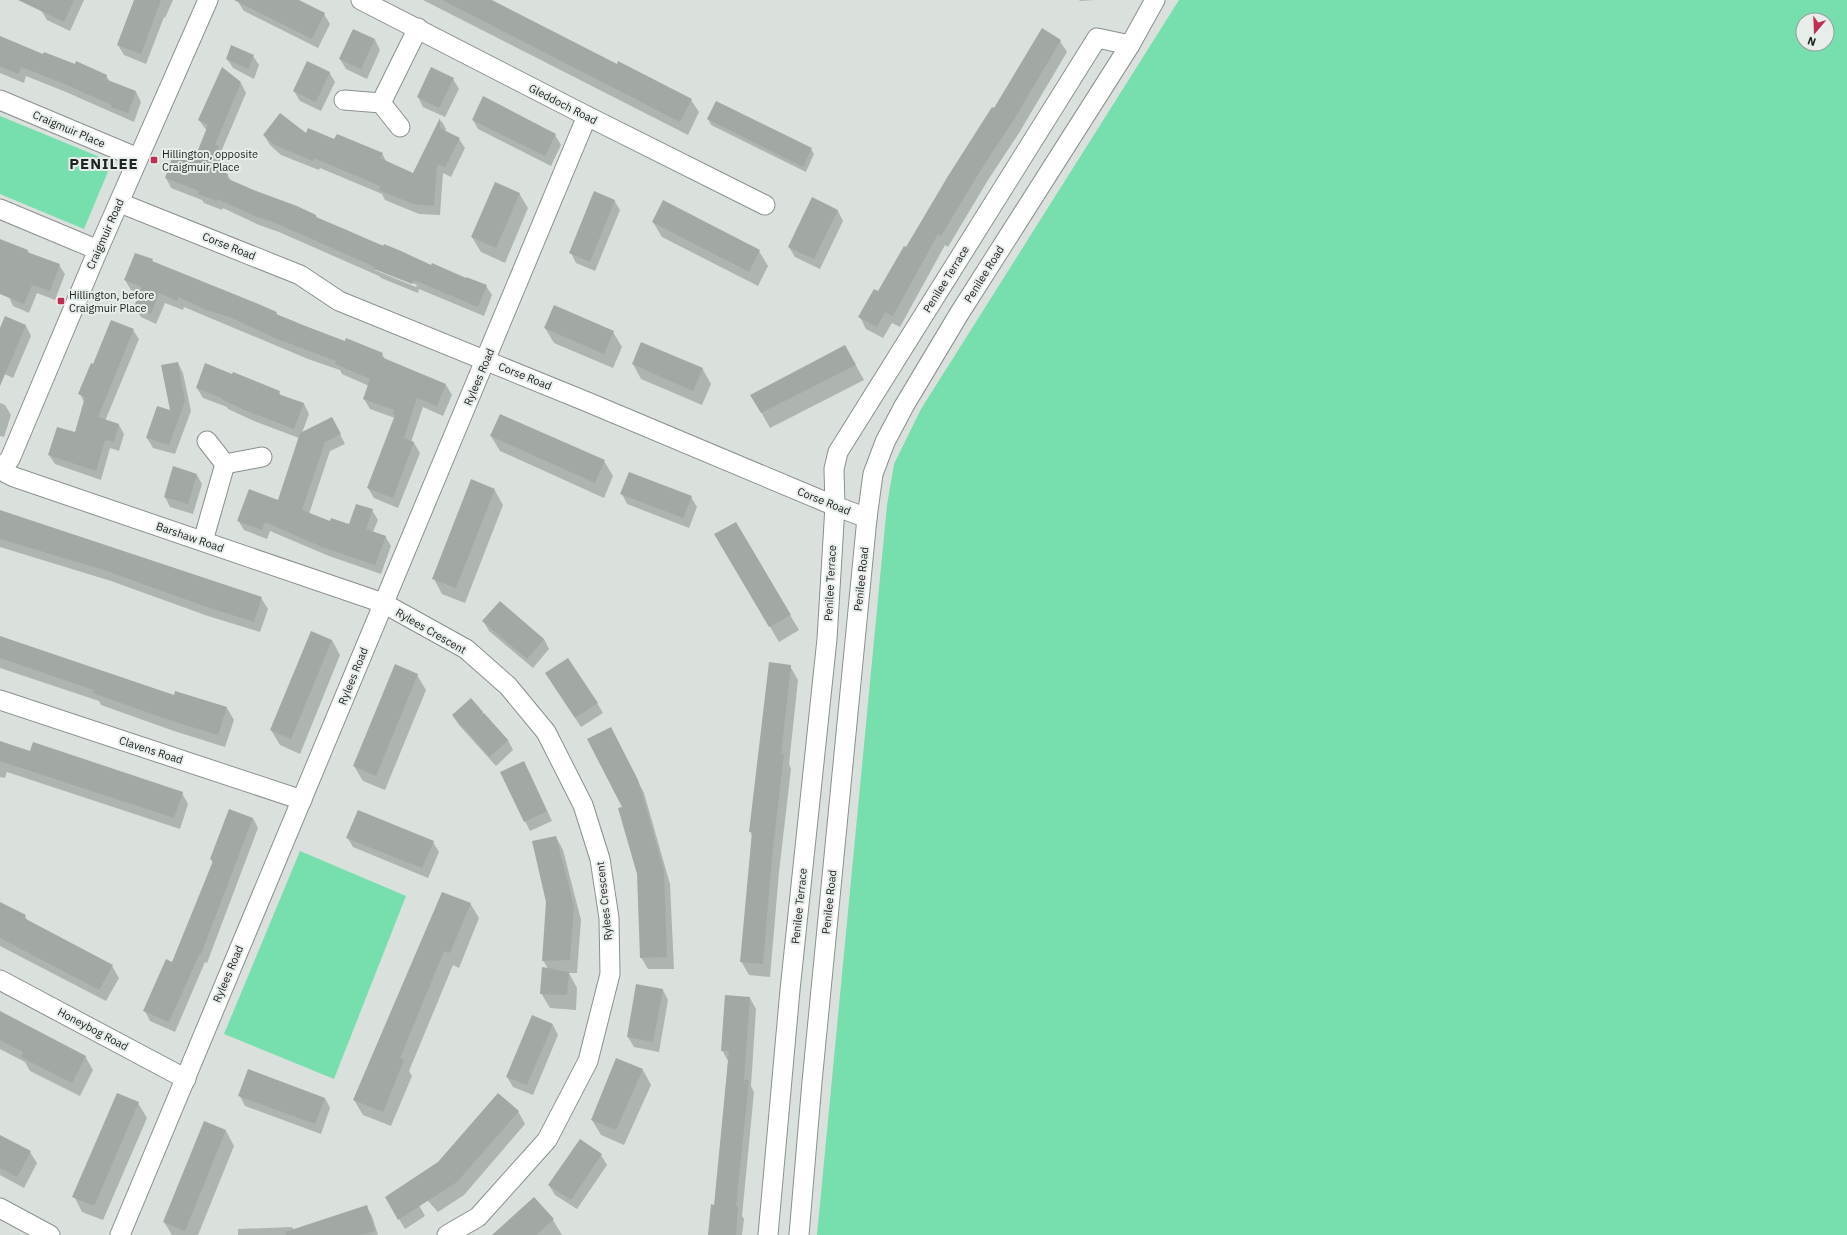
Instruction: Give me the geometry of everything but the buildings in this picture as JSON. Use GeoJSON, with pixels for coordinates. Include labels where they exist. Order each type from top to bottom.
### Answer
{"type":"FeatureCollection","features":[{"type":"Feature","properties":{"kind":"street","name":"Craigmuir Road"},"geometry":{"type":"LineString","coordinates":[[1,467],[10,459],[98,250],[120,203],[138,158],[208,0]]}},
{"type":"Feature","properties":{"kind":"street","name":"Gleddoch Road"},"geometry":{"type":"LineString","coordinates":[[361,0],[418,28],[586,116],[766,205]]}},
{"type":"Feature","properties":{"kind":"street","name":"Penilee Road"},"geometry":{"type":"LineString","coordinates":[[799,1235],[812,1074],[867,518],[873,474],[885,442],[904,406],[959,314],[1130,45],[1155,0]]}},
{"type":"Feature","properties":{"kind":"street"},"geometry":{"type":"LineString","coordinates":[[381,103],[418,28]]}},
{"type":"Feature","properties":{"kind":"street","name":"Penilee Terrace"},"geometry":{"type":"LineString","coordinates":[[768,1235],[790,990],[827,639],[835,506],[834,469],[838,452],[1097,38],[1130,45]]}},
{"type":"Feature","properties":{"kind":"street","name":"Craigmuir Place"},"geometry":{"type":"LineString","coordinates":[[0,100],[138,158]]}},
{"type":"Feature","properties":{"kind":"street"},"geometry":{"type":"LineString","coordinates":[[344,100],[381,103],[400,127]]}},
{"type":"Feature","properties":{"kind":"street","name":"Rylees Road"},"geometry":{"type":"LineString","coordinates":[[120,1235],[383,603],[486,360],[586,116]]}},
{"type":"Feature","properties":{"kind":"street","name":"Corse Road"},"geometry":{"type":"LineString","coordinates":[[120,203],[300,275],[339,301],[486,360],[867,518]]}},
{"type":"Feature","properties":{"kind":"street"},"geometry":{"type":"LineString","coordinates":[[0,209],[98,250]]}},
{"type":"Feature","properties":{"kind":"street"},"geometry":{"type":"LineString","coordinates":[[207,441],[225,464]]}},
{"type":"Feature","properties":{"kind":"street"},"geometry":{"type":"LineString","coordinates":[[225,464],[262,457]]}},
{"type":"Feature","properties":{"kind":"street"},"geometry":{"type":"LineString","coordinates":[[203,541],[225,464]]}},
{"type":"Feature","properties":{"kind":"street","name":"Barshaw Road"},"geometry":{"type":"LineString","coordinates":[[1,467],[6,473],[14,477],[383,603]]}},
{"type":"Feature","properties":{"kind":"street","name":"Rylees Crescent"},"geometry":{"type":"LineString","coordinates":[[383,603],[466,649],[508,686],[546,732],[583,805],[600,859],[609,918],[610,974],[588,1061],[547,1140],[478,1217],[447,1235]]}},
{"type":"Feature","properties":{"kind":"street","name":"Clavens Road"},"geometry":{"type":"LineString","coordinates":[[0,700],[302,800]]}},
{"type":"Feature","properties":{"kind":"street","name":"Honeybog Road"},"geometry":{"type":"LineString","coordinates":[[0,980],[186,1079]]}},
{"type":"Feature","properties":{"kind":"street"},"geometry":{"type":"LineString","coordinates":[[0,1208],[50,1235]]}},
{"type":"Feature","properties":{"kind":"green space"},"geometry":{"type":"Polygon","coordinates":[[[1179,0],[1847,0],[1847,1235],[817,1235],[887,505],[894,464],[921,409],[1179,0]]]}},
{"type":"Feature","properties":{"kind":"green space"},"geometry":{"type":"Polygon","coordinates":[[[0,116],[112,162],[84,229],[0,194],[0,116]]]}},
{"type":"Feature","properties":{"kind":"green space"},"geometry":{"type":"Polygon","coordinates":[[[300,851],[406,896],[334,1079],[224,1034],[300,851]]]}},
{"type":"Feature","properties":{"kind":"place","name":"Hillington, opposite Craigmuir Place"},"geometry":{"type":"Point","coordinates":[154,160]}},
{"type":"Feature","properties":{"kind":"place","name":"Hillington, before Craigmuir Place"},"geometry":{"type":"Point","coordinates":[61,301]}},
{"type":"Feature","properties":{"kind":"district","name":"PENILEE"},"geometry":{"type":"Point","coordinates":[104,163]}}]}
